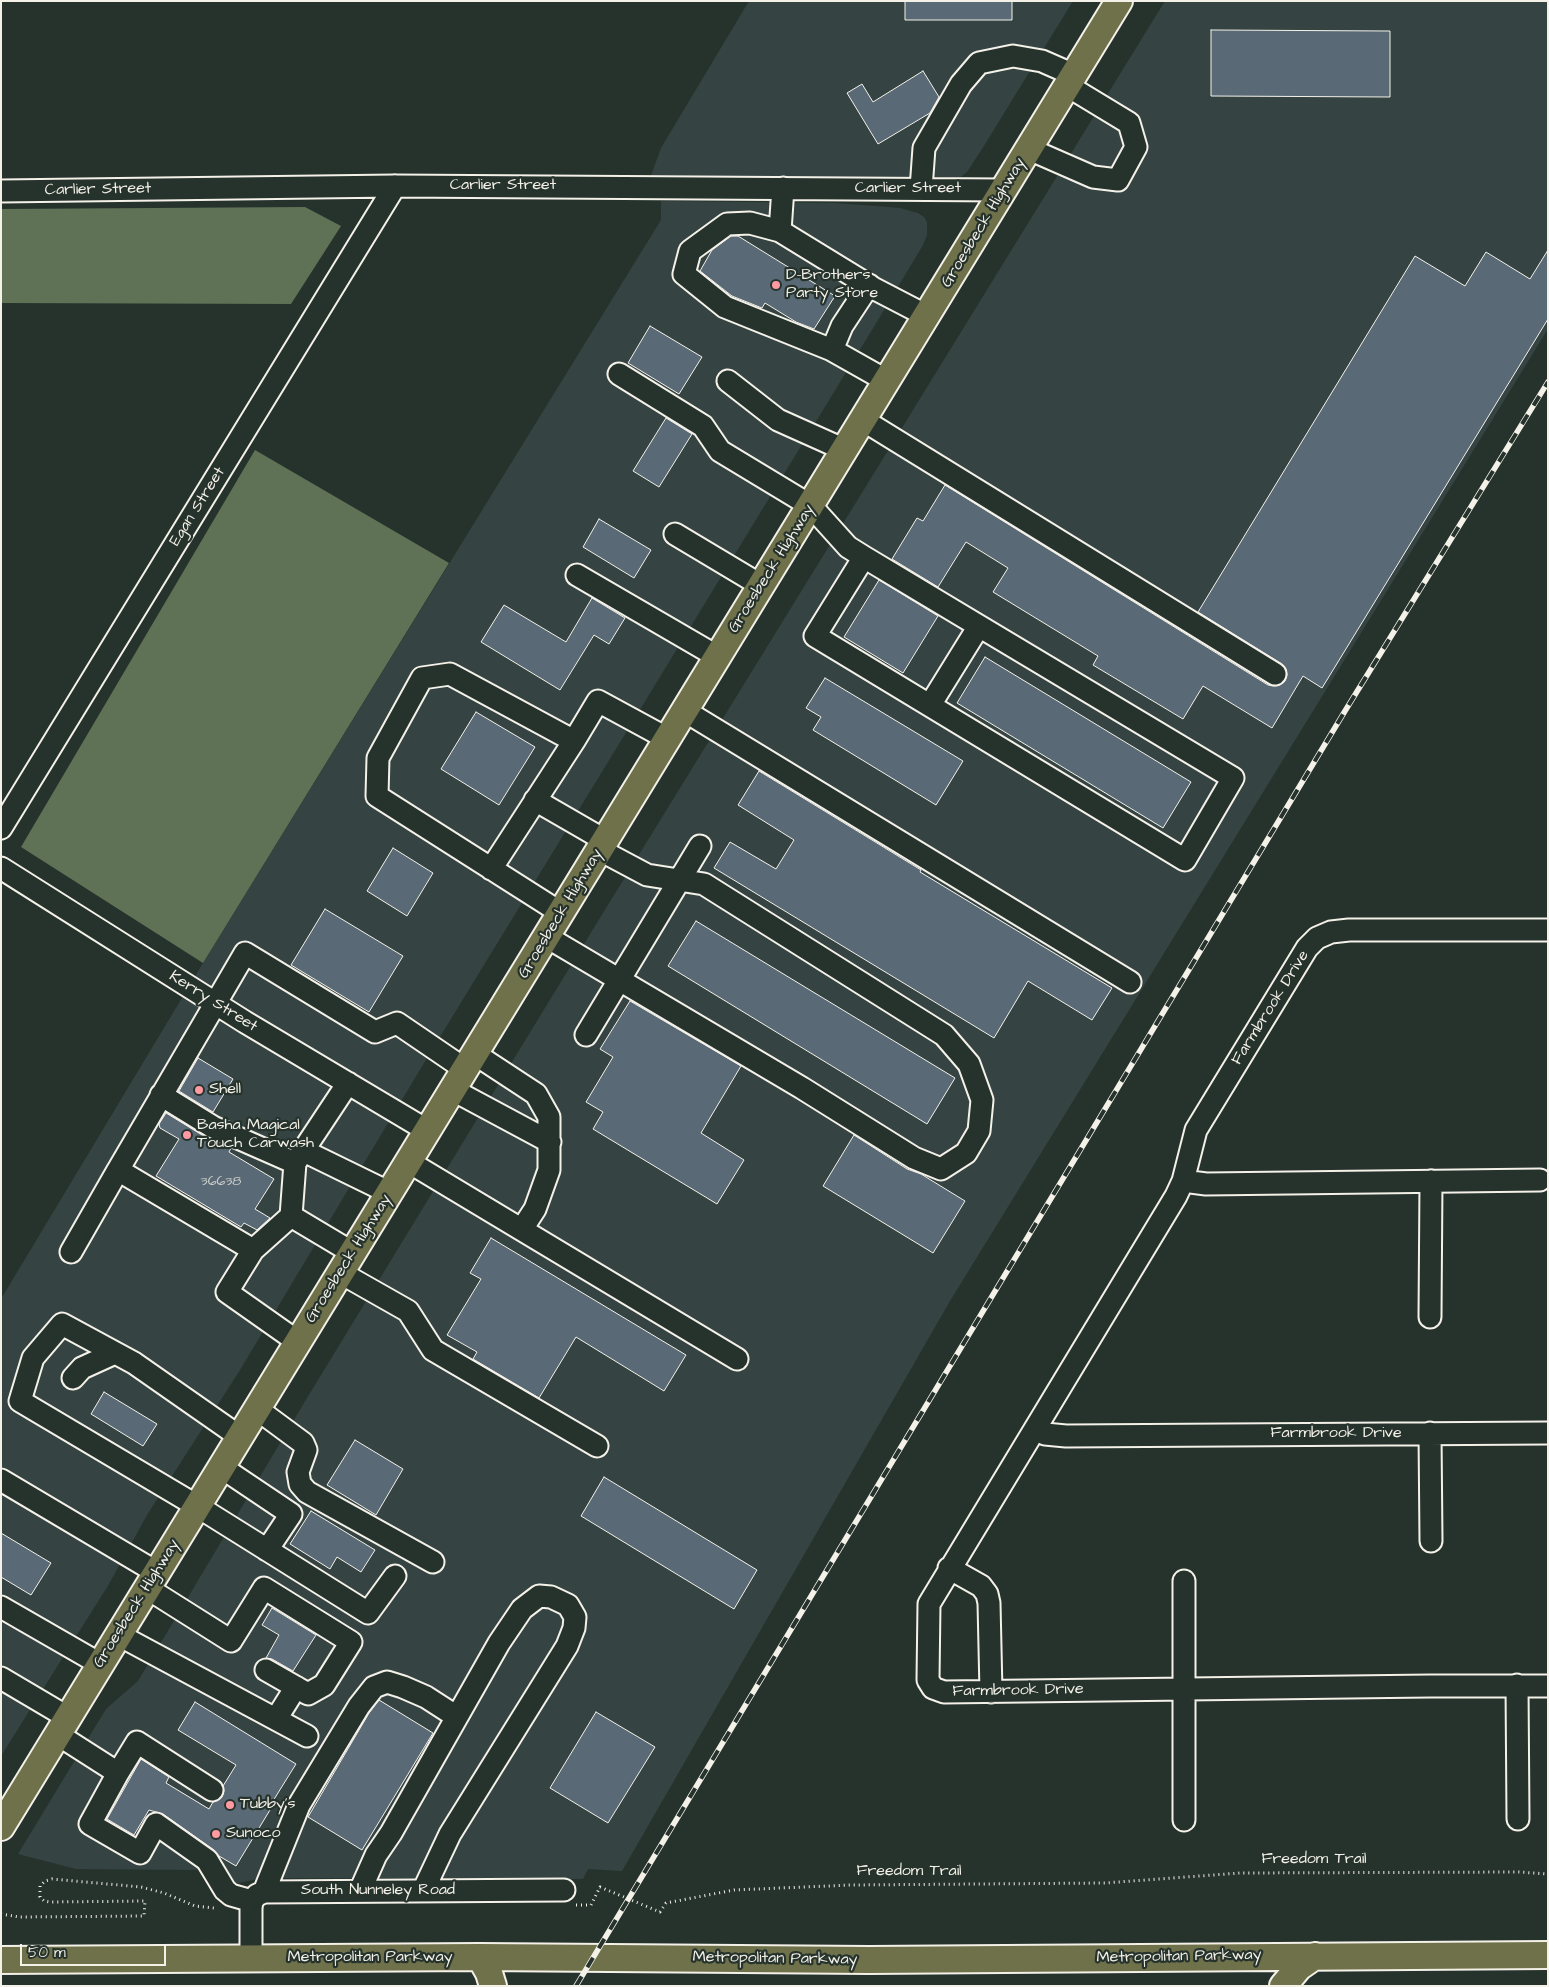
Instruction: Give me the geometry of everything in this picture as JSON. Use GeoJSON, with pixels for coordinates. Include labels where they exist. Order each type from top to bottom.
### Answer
{"type":"FeatureCollection","features":[{"type":"Feature","properties":{"kind":"main road","name":"Groesbeck Highway"},"geometry":{"type":"LineString","coordinates":[[1,1827],[9,1798],[62,1726],[117,1634],[410,1162],[1120,1]]}},
{"type":"Feature","properties":{"kind":"main road","name":"Metropolitan Parkway"},"geometry":{"type":"LineString","coordinates":[[1,1960],[480,1957],[869,1960],[1548,1955]]}},
{"type":"Feature","properties":{"kind":"main road"},"geometry":{"type":"LineString","coordinates":[[1283,1986],[1299,1967],[1315,1956]]}},
{"type":"Feature","properties":{"kind":"main road"},"geometry":{"type":"LineString","coordinates":[[480,1957],[489,1973],[493,1986]]}},
{"type":"Feature","properties":{"kind":"street"},"geometry":{"type":"LineString","coordinates":[[922,189],[924,148],[961,84],[979,63],[1013,56],[1042,61],[1129,123],[1136,147],[1118,180],[1093,177],[1029,149]]}},
{"type":"Feature","properties":{"kind":"street","name":"Carlier Street"},"geometry":{"type":"LineString","coordinates":[[1,191],[395,186],[1004,190]]}},
{"type":"Feature","properties":{"kind":"street","name":"Egan Street"},"geometry":{"type":"LineString","coordinates":[[1,828],[395,186]]}},
{"type":"Feature","properties":{"kind":"street"},"geometry":{"type":"LineString","coordinates":[[780,231],[783,188]]}},
{"type":"Feature","properties":{"kind":"street"},"geometry":{"type":"LineString","coordinates":[[887,381],[832,350],[725,307],[684,274],[690,251],[727,224],[750,223],[780,231],[869,285],[927,316]]}},
{"type":"Feature","properties":{"kind":"street"},"geometry":{"type":"LineString","coordinates":[[832,350],[842,326],[869,285]]}},
{"type":"Feature","properties":{"kind":"street"},"geometry":{"type":"LineString","coordinates":[[619,374],[703,426],[720,451],[811,506],[848,547],[1233,778],[1185,860],[815,636],[864,557]]}},
{"type":"Feature","properties":{"kind":"street"},"geometry":{"type":"LineString","coordinates":[[728,381],[778,420],[845,450]]}},
{"type":"Feature","properties":{"kind":"street"},"geometry":{"type":"LineString","coordinates":[[863,420],[1275,674]]}},
{"type":"Feature","properties":{"kind":"street"},"geometry":{"type":"LineString","coordinates":[[675,534],[762,586]]}},
{"type":"Feature","properties":{"kind":"street"},"geometry":{"type":"LineString","coordinates":[[577,575],[718,657]]}},
{"type":"Feature","properties":{"kind":"street"},"geometry":{"type":"LineString","coordinates":[[930,705],[979,626]]}},
{"type":"Feature","properties":{"kind":"street"},"geometry":{"type":"LineString","coordinates":[[561,913],[377,796],[378,758],[422,678],[450,674],[574,741]]}},
{"type":"Feature","properties":{"kind":"street"},"geometry":{"type":"LineString","coordinates":[[491,869],[598,701],[668,739]]}},
{"type":"Feature","properties":{"kind":"street"},"geometry":{"type":"LineString","coordinates":[[685,711],[1130,982]]}},
{"type":"Feature","properties":{"kind":"street"},"geometry":{"type":"LineString","coordinates":[[535,800],[647,875],[704,884],[944,1036],[969,1064],[982,1100],[980,1130],[966,1153],[941,1169],[914,1158],[802,1088],[547,937]]}},
{"type":"Feature","properties":{"kind":"street"},"geometry":{"type":"LineString","coordinates":[[586,1035],[700,846]]}},
{"type":"Feature","properties":{"kind":"street","name":"Kerry Street"},"geometry":{"type":"LineString","coordinates":[[1,868],[214,1003],[428,1131]]}},
{"type":"Feature","properties":{"kind":"street","name":"Farmbrook Drive"},"geometry":{"type":"LineString","coordinates":[[1548,930],[1349,930],[1331,932],[1317,938],[1307,948],[1196,1130],[1176,1196],[1036,1429],[949,1568],[929,1604],[928,1680],[933,1688],[944,1692],[1548,1686]]}},
{"type":"Feature","properties":{"kind":"street"},"geometry":{"type":"LineString","coordinates":[[71,1252],[214,1003],[245,953],[375,1032],[397,1023],[465,1071],[550,1142]]}},
{"type":"Feature","properties":{"kind":"street"},"geometry":{"type":"LineString","coordinates":[[465,1071],[536,1094],[549,1117],[549,1170],[535,1209],[522,1229]]}},
{"type":"Feature","properties":{"kind":"street"},"geometry":{"type":"LineString","coordinates":[[298,1342],[227,1292],[253,1250],[291,1216],[300,1157],[348,1084]]}},
{"type":"Feature","properties":{"kind":"street"},"geometry":{"type":"LineString","coordinates":[[161,1095],[213,1127],[300,1157],[390,1193]]}},
{"type":"Feature","properties":{"kind":"street"},"geometry":{"type":"LineString","coordinates":[[410,1162],[737,1359]]}},
{"type":"Feature","properties":{"kind":"street"},"geometry":{"type":"LineString","coordinates":[[118,1170],[253,1250]]}},
{"type":"Feature","properties":{"kind":"street"},"geometry":{"type":"LineString","coordinates":[[1182,1181],[1206,1184],[1540,1180]]}},
{"type":"Feature","properties":{"kind":"street"},"geometry":{"type":"LineString","coordinates":[[1430,1317],[1431,1181]]}},
{"type":"Feature","properties":{"kind":"street"},"geometry":{"type":"LineString","coordinates":[[291,1216],[408,1311],[433,1350],[597,1446]]}},
{"type":"Feature","properties":{"kind":"street"},"geometry":{"type":"LineString","coordinates":[[240,1437],[134,1363],[62,1324],[32,1358],[20,1401],[197,1506],[368,1613],[396,1576]]}},
{"type":"Feature","properties":{"kind":"street"},"geometry":{"type":"LineString","coordinates":[[73,1378],[82,1368],[116,1353]]}},
{"type":"Feature","properties":{"kind":"street"},"geometry":{"type":"LineString","coordinates":[[257,1409],[303,1443],[306,1450],[298,1472],[300,1484],[306,1492],[433,1562]]}},
{"type":"Feature","properties":{"kind":"street","name":"Farmbrook Drive"},"geometry":{"type":"LineString","coordinates":[[1036,1429],[1045,1434],[1066,1436],[1548,1432]]}},
{"type":"Feature","properties":{"kind":"street"},"geometry":{"type":"LineString","coordinates":[[1430,1433],[1431,1541]]}},
{"type":"Feature","properties":{"kind":"street"},"geometry":{"type":"LineString","coordinates":[[221,1467],[291,1514],[267,1550]]}},
{"type":"Feature","properties":{"kind":"street"},"geometry":{"type":"LineString","coordinates":[[1,1480],[151,1580],[231,1641],[264,1588],[351,1642],[324,1685],[308,1694],[266,1670]]}},
{"type":"Feature","properties":{"kind":"street"},"geometry":{"type":"LineString","coordinates":[[949,1568],[981,1586],[986,1594],[989,1603],[991,1692]]}},
{"type":"Feature","properties":{"kind":"street"},"geometry":{"type":"LineString","coordinates":[[1184,1581],[1184,1820]]}},
{"type":"Feature","properties":{"kind":"street"},"geometry":{"type":"LineString","coordinates":[[1,1591],[26,1608],[26,1622]]}},
{"type":"Feature","properties":{"kind":"street"},"geometry":{"type":"LineString","coordinates":[[360,1892],[376,1855],[391,1833],[499,1643],[522,1609],[539,1596],[551,1597],[568,1605],[575,1617],[574,1628],[567,1646],[450,1834],[423,1891]]}},
{"type":"Feature","properties":{"kind":"street"},"geometry":{"type":"LineString","coordinates":[[1,1607],[100,1664]]}},
{"type":"Feature","properties":{"kind":"street"},"geometry":{"type":"LineString","coordinates":[[117,1634],[307,1736]]}},
{"type":"Feature","properties":{"kind":"street"},"geometry":{"type":"LineString","coordinates":[[1,1678],[118,1773],[137,1742],[212,1790]]}},
{"type":"Feature","properties":{"kind":"street"},"geometry":{"type":"LineString","coordinates":[[251,1958],[258,1897],[299,1805],[359,1706],[374,1687],[387,1682],[403,1687],[426,1697],[457,1717]]}},
{"type":"Feature","properties":{"kind":"street"},"geometry":{"type":"LineString","coordinates":[[1517,1685],[1518,1819]]}},
{"type":"Feature","properties":{"kind":"street"},"geometry":{"type":"LineString","coordinates":[[276,1718],[296,1687]]}},
{"type":"Feature","properties":{"kind":"street","name":"South Nunneley Road"},"geometry":{"type":"LineString","coordinates":[[118,1773],[90,1824],[140,1853],[156,1824],[207,1860],[225,1890],[231,1895],[258,1897],[423,1891],[568,1897]]}},
{"type":"Feature","properties":{"kind":"path","name":"Freedom Trail"},"geometry":{"type":"LineString","coordinates":[[568,1897],[591,1905],[600,1886],[660,1912],[666,1903],[722,1891],[752,1889],[851,1885],[1114,1882],[1232,1873],[1519,1872],[1548,1874]]}},
{"type":"Feature","properties":{"kind":"path"},"geometry":{"type":"LineString","coordinates":[[1,1914],[19,1917],[144,1916],[144,1901],[44,1901],[40,1897],[40,1886],[45,1881],[52,1879],[134,1886],[164,1893],[195,1906],[211,1908]]}},
{"type":"Feature","properties":{"kind":"shaded area"},"geometry":{"type":"Polygon","coordinates":[[[749,1],[1073,1],[982,149],[967,172],[958,179],[649,181],[661,148],[749,1]]]}},
{"type":"Feature","properties":{"kind":"shaded area"},"geometry":{"type":"Polygon","coordinates":[[[1165,1],[1548,1],[1548,329],[950,1301],[622,1871],[588,1869],[583,1879],[262,1878],[229,1885],[213,1892],[199,1870],[76,1869],[18,1854],[106,1709],[138,1681],[307,1398],[595,926],[1165,1]]]}},
{"type":"Feature","properties":{"kind":"shaded area"},"geometry":{"type":"Polygon","coordinates":[[[661,201],[836,203],[900,208],[918,213],[924,217],[927,222],[927,235],[923,245],[878,320],[421,1068],[240,1370],[147,1515],[109,1584],[1,1756],[1,1299],[203,963],[661,220],[661,201]]]}},
{"type":"Feature","properties":{"kind":"green space"},"geometry":{"type":"Polygon","coordinates":[[[305,207],[341,226],[291,304],[1,303],[1,209],[305,207]]]}},
{"type":"Feature","properties":{"kind":"green space"},"geometry":{"type":"Polygon","coordinates":[[[255,450],[449,563],[203,963],[21,847],[255,450]]]}},
{"type":"Feature","properties":{"kind":"building"},"geometry":{"type":"Polygon","coordinates":[[[905,1],[1012,1],[1012,20],[905,20],[905,1]]]}},
{"type":"Feature","properties":{"kind":"building"},"geometry":{"type":"Polygon","coordinates":[[[1211,30],[1390,31],[1390,97],[1211,96],[1211,30]]]}},
{"type":"Feature","properties":{"kind":"building"},"geometry":{"type":"Polygon","coordinates":[[[923,71],[939,97],[930,113],[878,144],[847,93],[862,84],[873,102],[923,71]]]}},
{"type":"Feature","properties":{"kind":"building"},"geometry":{"type":"Polygon","coordinates":[[[731,236],[738,236],[835,296],[814,329],[796,322],[765,303],[762,308],[732,296],[700,271],[712,250],[731,236]]]}},
{"type":"Feature","properties":{"kind":"building"},"geometry":{"type":"Polygon","coordinates":[[[1548,250],[1548,319],[1322,688],[1303,676],[1272,728],[1203,686],[1183,719],[1093,665],[1098,656],[993,592],[1008,568],[966,542],[938,587],[892,559],[917,518],[923,521],[945,485],[1268,685],[1280,685],[1285,681],[1287,675],[1286,669],[1282,664],[1198,612],[1415,256],[1465,286],[1486,252],[1530,279],[1548,250]]]}},
{"type":"Feature","properties":{"kind":"building"},"geometry":{"type":"Polygon","coordinates":[[[650,326],[702,357],[679,394],[628,363],[650,326]]]}},
{"type":"Feature","properties":{"kind":"building"},"geometry":{"type":"Polygon","coordinates":[[[666,418],[692,434],[659,487],[633,471],[666,418]]]}},
{"type":"Feature","properties":{"kind":"building"},"geometry":{"type":"Polygon","coordinates":[[[599,519],[651,550],[634,578],[583,547],[599,519]]]}},
{"type":"Feature","properties":{"kind":"building"},"geometry":{"type":"Polygon","coordinates":[[[879,580],[938,616],[903,673],[844,637],[879,580]]]}},
{"type":"Feature","properties":{"kind":"building"},"geometry":{"type":"Polygon","coordinates":[[[592,598],[625,618],[609,644],[594,635],[560,690],[481,642],[504,605],[566,642],[592,598]]]}},
{"type":"Feature","properties":{"kind":"building"},"geometry":{"type":"Polygon","coordinates":[[[985,657],[1191,782],[1163,828],[957,703],[985,657]]]}},
{"type":"Feature","properties":{"kind":"building"},"geometry":{"type":"Polygon","coordinates":[[[825,678],[963,761],[936,805],[813,730],[821,717],[806,708],[825,678]]]}},
{"type":"Feature","properties":{"kind":"building"},"geometry":{"type":"Polygon","coordinates":[[[476,712],[535,747],[499,805],[441,769],[476,712]]]}},
{"type":"Feature","properties":{"kind":"building"},"geometry":{"type":"Polygon","coordinates":[[[759,771],[921,870],[920,872],[1112,988],[1092,1020],[1028,981],[994,1038],[714,868],[730,842],[776,869],[794,840],[738,805],[759,771]]]}},
{"type":"Feature","properties":{"kind":"building"},"geometry":{"type":"Polygon","coordinates":[[[393,848],[433,873],[407,916],[367,891],[393,848]]]}},
{"type":"Feature","properties":{"kind":"building"},"geometry":{"type":"Polygon","coordinates":[[[325,909],[403,956],[369,1012],[291,965],[325,909]]]}},
{"type":"Feature","properties":{"kind":"building"},"geometry":{"type":"Polygon","coordinates":[[[696,921],[955,1078],[927,1124],[668,966],[696,921]]]}},
{"type":"Feature","properties":{"kind":"building"},"geometry":{"type":"Polygon","coordinates":[[[630,1001],[741,1066],[701,1133],[744,1160],[717,1204],[593,1129],[603,1112],[586,1102],[613,1057],[600,1049],[630,1001]]]}},
{"type":"Feature","properties":{"kind":"building"},"geometry":{"type":"Polygon","coordinates":[[[198,1058],[233,1079],[213,1112],[179,1091],[198,1058]]]}},
{"type":"Feature","properties":{"kind":"building"},"geometry":{"type":"Polygon","coordinates":[[[166,1113],[207,1138],[231,1148],[229,1152],[274,1179],[255,1209],[270,1218],[257,1230],[244,1223],[241,1227],[156,1176],[179,1139],[160,1128],[159,1124],[166,1113]]]}},
{"type":"Feature","properties":{"kind":"building"},"geometry":{"type":"Polygon","coordinates":[[[854,1135],[907,1169],[921,1174],[965,1201],[933,1253],[823,1186],[854,1135]]]}},
{"type":"Feature","properties":{"kind":"building"},"geometry":{"type":"Polygon","coordinates":[[[491,1238],[686,1355],[664,1391],[576,1337],[539,1398],[473,1359],[477,1352],[447,1335],[481,1279],[470,1273],[491,1238]]]}},
{"type":"Feature","properties":{"kind":"building"},"geometry":{"type":"Polygon","coordinates":[[[104,1392],[157,1424],[143,1446],[91,1414],[104,1392]]]}},
{"type":"Feature","properties":{"kind":"building"},"geometry":{"type":"Polygon","coordinates":[[[355,1440],[403,1469],[376,1515],[327,1485],[355,1440]]]}},
{"type":"Feature","properties":{"kind":"building"},"geometry":{"type":"Polygon","coordinates":[[[604,1477],[757,1570],[734,1609],[581,1516],[604,1477]]]}},
{"type":"Feature","properties":{"kind":"building"},"geometry":{"type":"Polygon","coordinates":[[[311,1511],[375,1550],[361,1572],[337,1557],[330,1569],[290,1544],[311,1511]]]}},
{"type":"Feature","properties":{"kind":"building"},"geometry":{"type":"Polygon","coordinates":[[[1,1533],[51,1563],[31,1595],[1,1577],[1,1533]]]}},
{"type":"Feature","properties":{"kind":"building"},"geometry":{"type":"Polygon","coordinates":[[[272,1608],[316,1635],[293,1671],[272,1659],[266,1658],[279,1635],[262,1625],[272,1608]]]}},
{"type":"Feature","properties":{"kind":"building"},"geometry":{"type":"Polygon","coordinates":[[[379,1700],[433,1733],[362,1850],[308,1817],[369,1713],[379,1700]]]}},
{"type":"Feature","properties":{"kind":"building"},"geometry":{"type":"Polygon","coordinates":[[[195,1702],[296,1764],[236,1866],[219,1856],[214,1850],[163,1814],[149,1810],[134,1835],[107,1819],[141,1759],[169,1777],[166,1783],[209,1809],[213,1802],[222,1797],[223,1786],[236,1765],[178,1730],[195,1702]]]}},
{"type":"Feature","properties":{"kind":"building"},"geometry":{"type":"Polygon","coordinates":[[[596,1712],[655,1747],[608,1823],[550,1788],[596,1712]]]}},
{"type":"Feature","properties":{"kind":"railway"},"geometry":{"type":"LineString","coordinates":[[576,1986],[1345,711],[1548,382]]}},
{"type":"Feature","properties":{"kind":"place","name":"D-Brothers Party Store"},"geometry":{"type":"Point","coordinates":[776,285]}},
{"type":"Feature","properties":{"kind":"place","name":"Shell"},"geometry":{"type":"Point","coordinates":[199,1090]}},
{"type":"Feature","properties":{"kind":"place","name":"Basha Magical Touch Carwash"},"geometry":{"type":"Point","coordinates":[187,1135]}},
{"type":"Feature","properties":{"kind":"place","name":"Tubby's"},"geometry":{"type":"Point","coordinates":[230,1805]}},
{"type":"Feature","properties":{"kind":"place","name":"Sunoco"},"geometry":{"type":"Point","coordinates":[216,1834]}}]}
